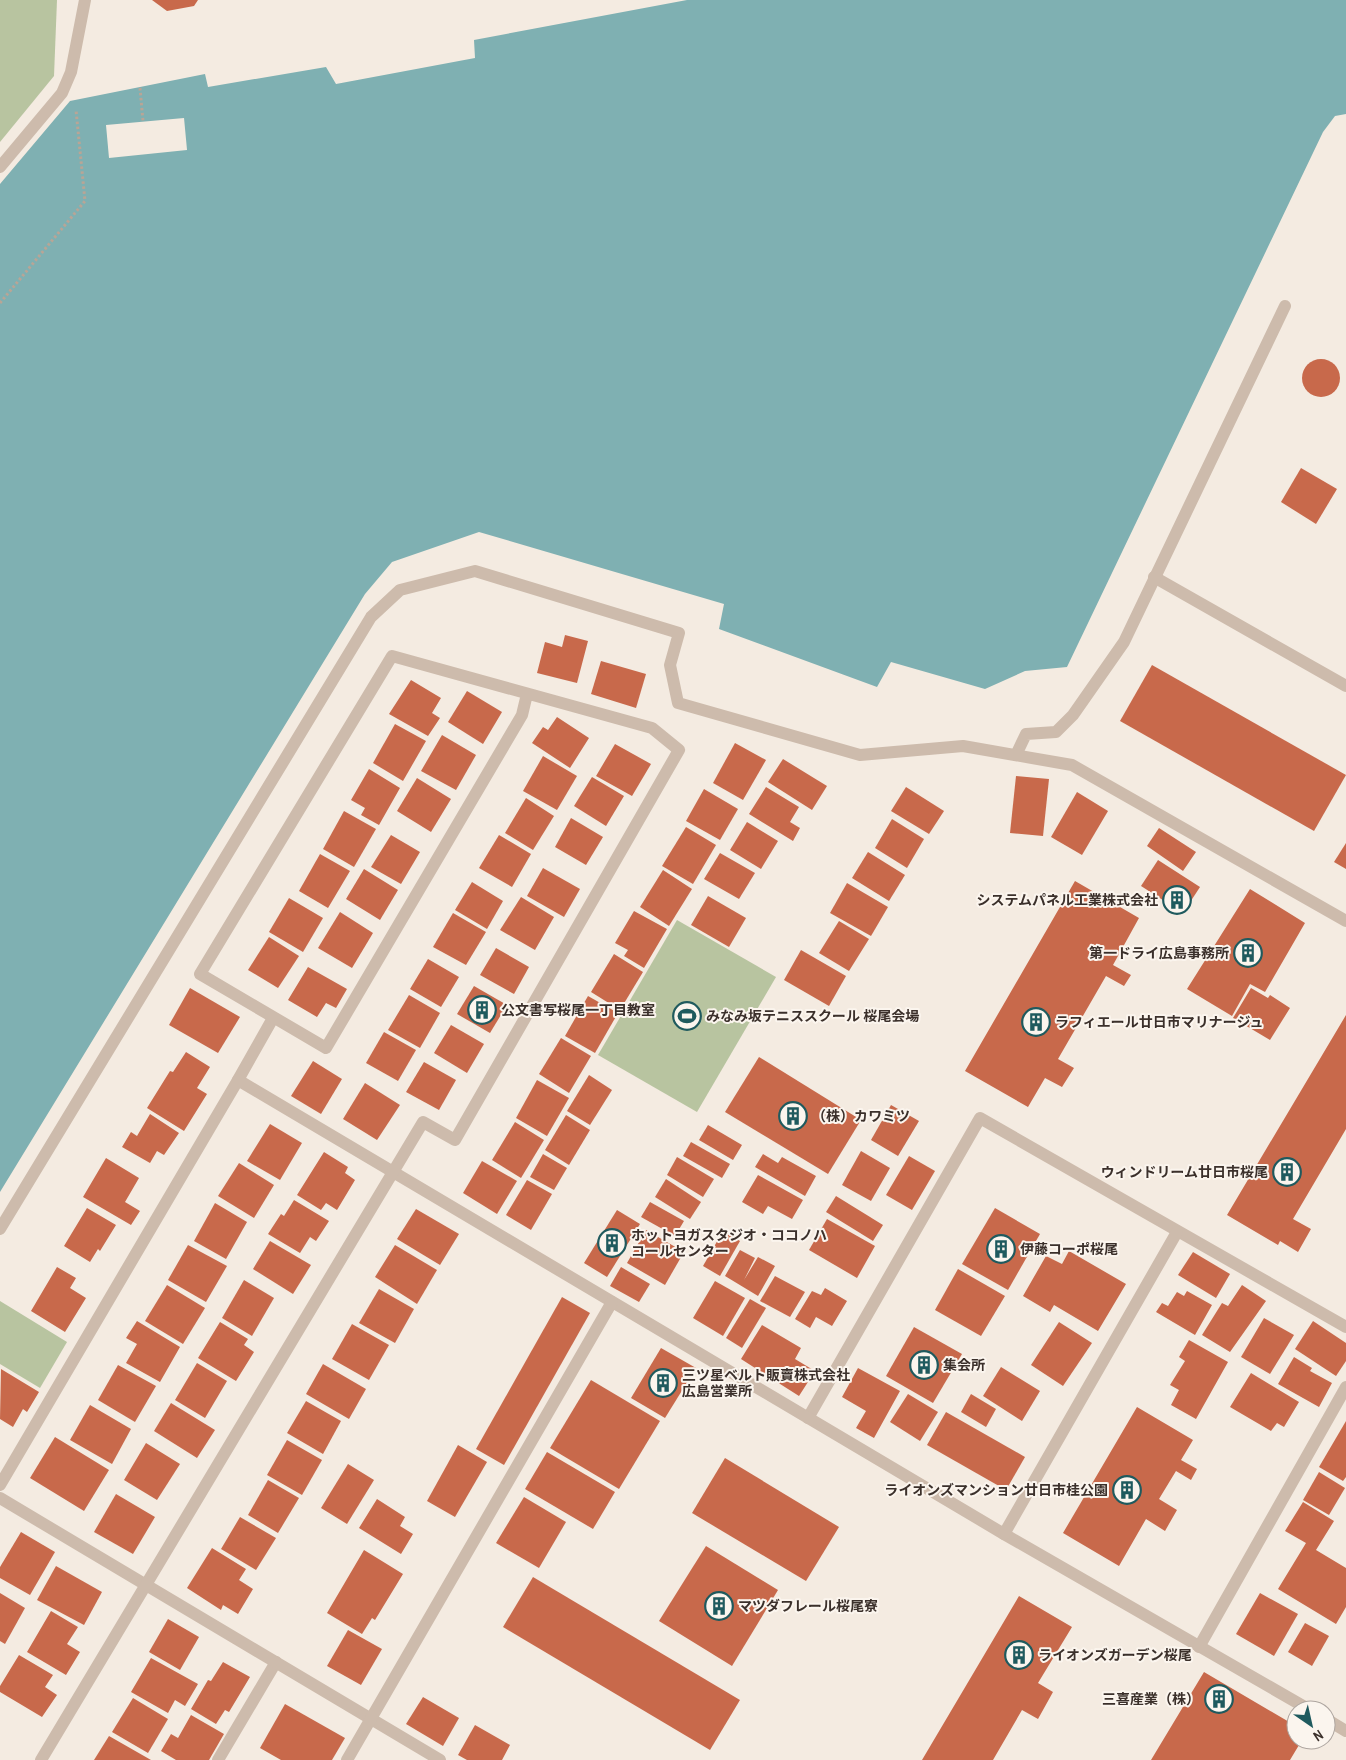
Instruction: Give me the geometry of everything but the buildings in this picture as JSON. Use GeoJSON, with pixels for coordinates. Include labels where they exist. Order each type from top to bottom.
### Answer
{"type":"FeatureCollection","features":[{"type":"Feature","properties":{"kind":"street"},"geometry":{"type":"LineString","coordinates":[[0,167],[62,93],[71,72],[85,0]]}},
{"type":"Feature","properties":{"kind":"street"},"geometry":{"type":"LineString","coordinates":[[1016,755],[1026,734],[1056,732],[1073,715],[1124,642],[1285,306]]}},
{"type":"Feature","properties":{"kind":"street"},"geometry":{"type":"LineString","coordinates":[[0,1230],[371,617],[400,590],[475,571],[680,633],[670,665],[678,702],[860,755],[963,746],[1072,765],[1346,921]]}},
{"type":"Feature","properties":{"kind":"street"},"geometry":{"type":"LineString","coordinates":[[1154,577],[1346,686]]}},
{"type":"Feature","properties":{"kind":"street"},"geometry":{"type":"LineString","coordinates":[[41,1760],[423,1122],[455,1140],[679,750],[652,728],[392,656],[200,974],[326,1048],[522,715],[527,694]]}},
{"type":"Feature","properties":{"kind":"street"},"geometry":{"type":"LineString","coordinates":[[0,1485],[273,1018]]}},
{"type":"Feature","properties":{"kind":"street"},"geometry":{"type":"LineString","coordinates":[[238,1080],[1004,1534],[1292,1700]]}},
{"type":"Feature","properties":{"kind":"street"},"geometry":{"type":"LineString","coordinates":[[808,1418],[980,1118],[1346,1327]]}},
{"type":"Feature","properties":{"kind":"street"},"geometry":{"type":"LineString","coordinates":[[1004,1534],[1177,1232]]}},
{"type":"Feature","properties":{"kind":"street"},"geometry":{"type":"LineString","coordinates":[[347,1760],[612,1302]]}},
{"type":"Feature","properties":{"kind":"street"},"geometry":{"type":"LineString","coordinates":[[1199,1647],[1346,1387]]}},
{"type":"Feature","properties":{"kind":"street"},"geometry":{"type":"LineString","coordinates":[[0,1498],[440,1760]]}},
{"type":"Feature","properties":{"kind":"street"},"geometry":{"type":"LineString","coordinates":[[218,1760],[276,1662]]}},
{"type":"Feature","properties":{"kind":"path"},"geometry":{"type":"LineString","coordinates":[[140,88],[144,121]]}},
{"type":"Feature","properties":{"kind":"path"},"geometry":{"type":"LineString","coordinates":[[0,303],[84,201],[76,109]]}},
{"type":"Feature","properties":{"kind":"green space"},"geometry":{"type":"Polygon","coordinates":[[[0,0],[57,0],[54,76],[0,142],[0,0]]]}},
{"type":"Feature","properties":{"kind":"green space","name":"みなみ坂テニススクール 桜尾会場"},"geometry":{"type":"Polygon","coordinates":[[[677,920],[776,977],[697,1112],[598,1055],[677,920]]]}},
{"type":"Feature","properties":{"kind":"green space"},"geometry":{"type":"Polygon","coordinates":[[[0,1301],[67,1342],[40,1388],[0,1364],[0,1301]]]}},
{"type":"Feature","properties":{"kind":"water"},"geometry":{"type":"Polygon","coordinates":[[[687,0],[1346,0],[1346,114],[1335,116],[1323,132],[1067,667],[1025,671],[985,689],[891,662],[877,687],[719,629],[724,604],[479,532],[392,562],[365,594],[0,1192],[0,184],[70,101],[205,74],[208,87],[326,67],[336,84],[475,58],[474,40],[687,0]]]}},
{"type":"Feature","properties":{"kind":"pier"},"geometry":{"type":"Polygon","coordinates":[[[184,118],[187,150],[109,158],[106,125],[184,118]]]}},
{"type":"Feature","properties":{"kind":"place","name":"システムパネル工業株式会社"},"geometry":{"type":"Point","coordinates":[1177,900]}},
{"type":"Feature","properties":{"kind":"place","name":"第一ドライ広島事務所"},"geometry":{"type":"Point","coordinates":[1248,953]}},
{"type":"Feature","properties":{"kind":"place","name":"公文書写桜尾一丁目教室"},"geometry":{"type":"Point","coordinates":[482,1010]}},
{"type":"Feature","properties":{"kind":"place","name":"みなみ坂テニススクール 桜尾会場"},"geometry":{"type":"Point","coordinates":[687,1016]}},
{"type":"Feature","properties":{"kind":"place","name":"ラフィエール廿日市マリナージュ"},"geometry":{"type":"Point","coordinates":[1036,1022]}},
{"type":"Feature","properties":{"kind":"place","name":"（株）カワミツ"},"geometry":{"type":"Point","coordinates":[793,1116]}},
{"type":"Feature","properties":{"kind":"place","name":"ウィンドリーム廿日市桜尾"},"geometry":{"type":"Point","coordinates":[1287,1172]}},
{"type":"Feature","properties":{"kind":"place","name":"ホットヨガスタジオ・ココノハ コールセンター"},"geometry":{"type":"Point","coordinates":[612,1243]}},
{"type":"Feature","properties":{"kind":"place","name":"伊藤コーポ桜尾"},"geometry":{"type":"Point","coordinates":[1001,1249]}},
{"type":"Feature","properties":{"kind":"place","name":"集会所"},"geometry":{"type":"Point","coordinates":[924,1365]}},
{"type":"Feature","properties":{"kind":"place","name":"三ツ星ベルト販賣株式会社 広島営業所"},"geometry":{"type":"Point","coordinates":[663,1383]}},
{"type":"Feature","properties":{"kind":"place","name":"ライオンズマンション廿日市桂公園"},"geometry":{"type":"Point","coordinates":[1127,1490]}},
{"type":"Feature","properties":{"kind":"place","name":"マツダフレール桜尾寮"},"geometry":{"type":"Point","coordinates":[719,1606]}},
{"type":"Feature","properties":{"kind":"place","name":"ライオンズガーデン桜尾"},"geometry":{"type":"Point","coordinates":[1019,1655]}},
{"type":"Feature","properties":{"kind":"place","name":"三喜産業（株）"},"geometry":{"type":"Point","coordinates":[1219,1699]}}]}
